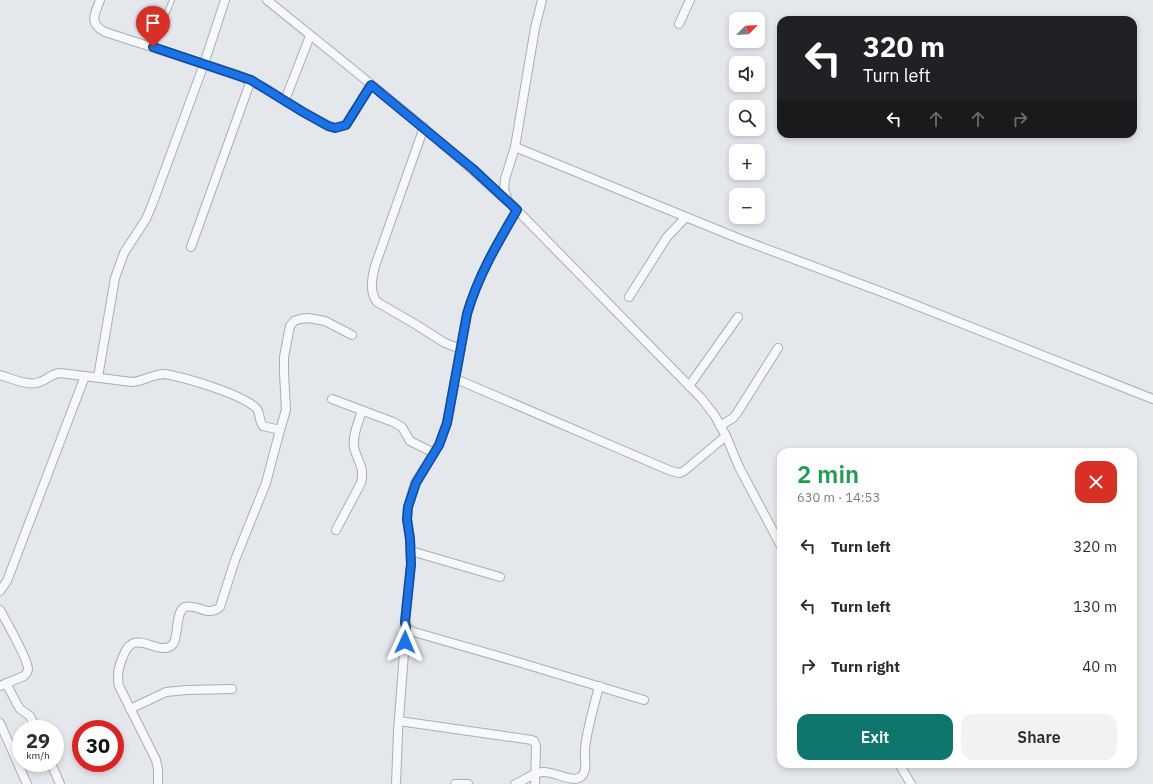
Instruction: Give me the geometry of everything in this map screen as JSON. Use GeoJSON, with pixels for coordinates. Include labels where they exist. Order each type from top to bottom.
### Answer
{"type":"FeatureCollection","features":[{"type":"Feature","properties":{"kind":"street"},"geometry":{"type":"LineString","coordinates":[[100,0],[94,23],[98,28],[251,80],[328,126],[341,128],[346,125],[350,121],[371,85]]}},
{"type":"Feature","properties":{"kind":"street"},"geometry":{"type":"LineString","coordinates":[[98,377],[115,278],[119,263],[146,219],[152,205],[204,64],[225,0]]}},
{"type":"Feature","properties":{"kind":"street"},"geometry":{"type":"LineString","coordinates":[[267,0],[424,127],[508,201],[702,399],[726,436],[739,467],[777,538]]}},
{"type":"Feature","properties":{"kind":"street"},"geometry":{"type":"LineString","coordinates":[[508,201],[504,189],[505,179],[515,147],[535,28],[542,0]]}},
{"type":"Feature","properties":{"kind":"street"},"geometry":{"type":"LineString","coordinates":[[679,24],[690,0]]}},
{"type":"Feature","properties":{"kind":"street"},"geometry":{"type":"LineString","coordinates":[[285,100],[310,36]]}},
{"type":"Feature","properties":{"kind":"street"},"geometry":{"type":"LineString","coordinates":[[191,248],[251,80]]}},
{"type":"Feature","properties":{"kind":"street"},"geometry":{"type":"LineString","coordinates":[[424,127],[376,266],[372,279],[372,290],[374,298],[377,302],[445,343],[461,349]]}},
{"type":"Feature","properties":{"kind":"street"},"geometry":{"type":"LineString","coordinates":[[515,147],[740,239],[890,295],[1153,399]]}},
{"type":"Feature","properties":{"kind":"street"},"geometry":{"type":"LineString","coordinates":[[396,784],[406,627],[405,622],[411,564],[407,519],[408,507],[416,483],[439,445],[447,423],[467,314],[472,297],[480,277],[517,210]]}},
{"type":"Feature","properties":{"kind":"street"},"geometry":{"type":"LineString","coordinates":[[629,297],[667,236],[686,217]]}},
{"type":"Feature","properties":{"kind":"street"},"geometry":{"type":"LineString","coordinates":[[689,386],[738,317]]}},
{"type":"Feature","properties":{"kind":"street"},"geometry":{"type":"LineString","coordinates":[[158,784],[156,760],[119,686],[118,673],[120,662],[126,649],[137,642],[162,648],[168,648],[172,645],[182,610],[190,607],[211,612],[220,607],[235,560],[266,483],[286,410],[284,357],[290,326],[294,321],[300,318],[308,318],[325,321],[352,335]]}},
{"type":"Feature","properties":{"kind":"street"},"geometry":{"type":"LineString","coordinates":[[720,426],[733,418],[737,413],[778,348]]}},
{"type":"Feature","properties":{"kind":"street"},"geometry":{"type":"LineString","coordinates":[[0,375],[30,384],[39,383],[53,374],[60,373],[132,382],[146,379],[158,374],[173,376],[237,396],[256,407],[263,426],[280,430]]}},
{"type":"Feature","properties":{"kind":"street"},"geometry":{"type":"LineString","coordinates":[[0,591],[7,581],[85,376]]}},
{"type":"Feature","properties":{"kind":"street"},"geometry":{"type":"LineString","coordinates":[[456,379],[671,471],[679,473],[684,471],[726,436]]}},
{"type":"Feature","properties":{"kind":"street"},"geometry":{"type":"LineString","coordinates":[[332,399],[399,425],[410,441],[434,454]]}},
{"type":"Feature","properties":{"kind":"street"},"geometry":{"type":"LineString","coordinates":[[336,530],[361,483],[363,476],[354,447],[354,441],[362,410]]}},
{"type":"Feature","properties":{"kind":"street"},"geometry":{"type":"LineString","coordinates":[[411,551],[500,577]]}},
{"type":"Feature","properties":{"kind":"street"},"geometry":{"type":"LineString","coordinates":[[0,610],[25,659],[28,670],[27,674],[24,676],[3,685],[20,709],[30,716],[32,720]]}},
{"type":"Feature","properties":{"kind":"street"},"geometry":{"type":"LineString","coordinates":[[406,627],[409,631],[644,700]]}},
{"type":"Feature","properties":{"kind":"street"},"geometry":{"type":"LineString","coordinates":[[515,784],[542,772],[573,779],[578,778],[583,774],[585,768],[584,750],[599,686]]}},
{"type":"Feature","properties":{"kind":"street"},"geometry":{"type":"LineString","coordinates":[[130,709],[166,692],[232,689]]}},
{"type":"Feature","properties":{"kind":"street"},"geometry":{"type":"LineString","coordinates":[[399,721],[532,740],[536,746],[535,784]]}},
{"type":"Feature","properties":{"kind":"street"},"geometry":{"type":"LineString","coordinates":[[0,723],[27,784]]}},
{"type":"Feature","properties":{"kind":"street"},"geometry":{"type":"LineString","coordinates":[[902,768],[912,784]]}},
{"type":"Feature","properties":{"kind":"street"},"geometry":{"type":"LineString","coordinates":[[55,772],[60,784]]}},
{"type":"Feature","properties":{"kind":"street"},"geometry":{"type":"LineString","coordinates":[[455,784],[468,784]]}},
{"type":"Feature","properties":{"kind":"lane"},"geometry":{"type":"LineString","coordinates":[[153,47],[172,0]]}},
{"type":"Feature","properties":{"kind":"route"},"geometry":{"type":"LineString","coordinates":[[153,47],[251,80],[316,120],[335,128],[341,128],[350,121],[371,85],[424,127],[473,169],[517,210],[480,277],[472,297],[467,314],[453,394],[444,434],[411,493],[407,519],[410,539],[411,564],[405,622],[405,642]]}}]}
